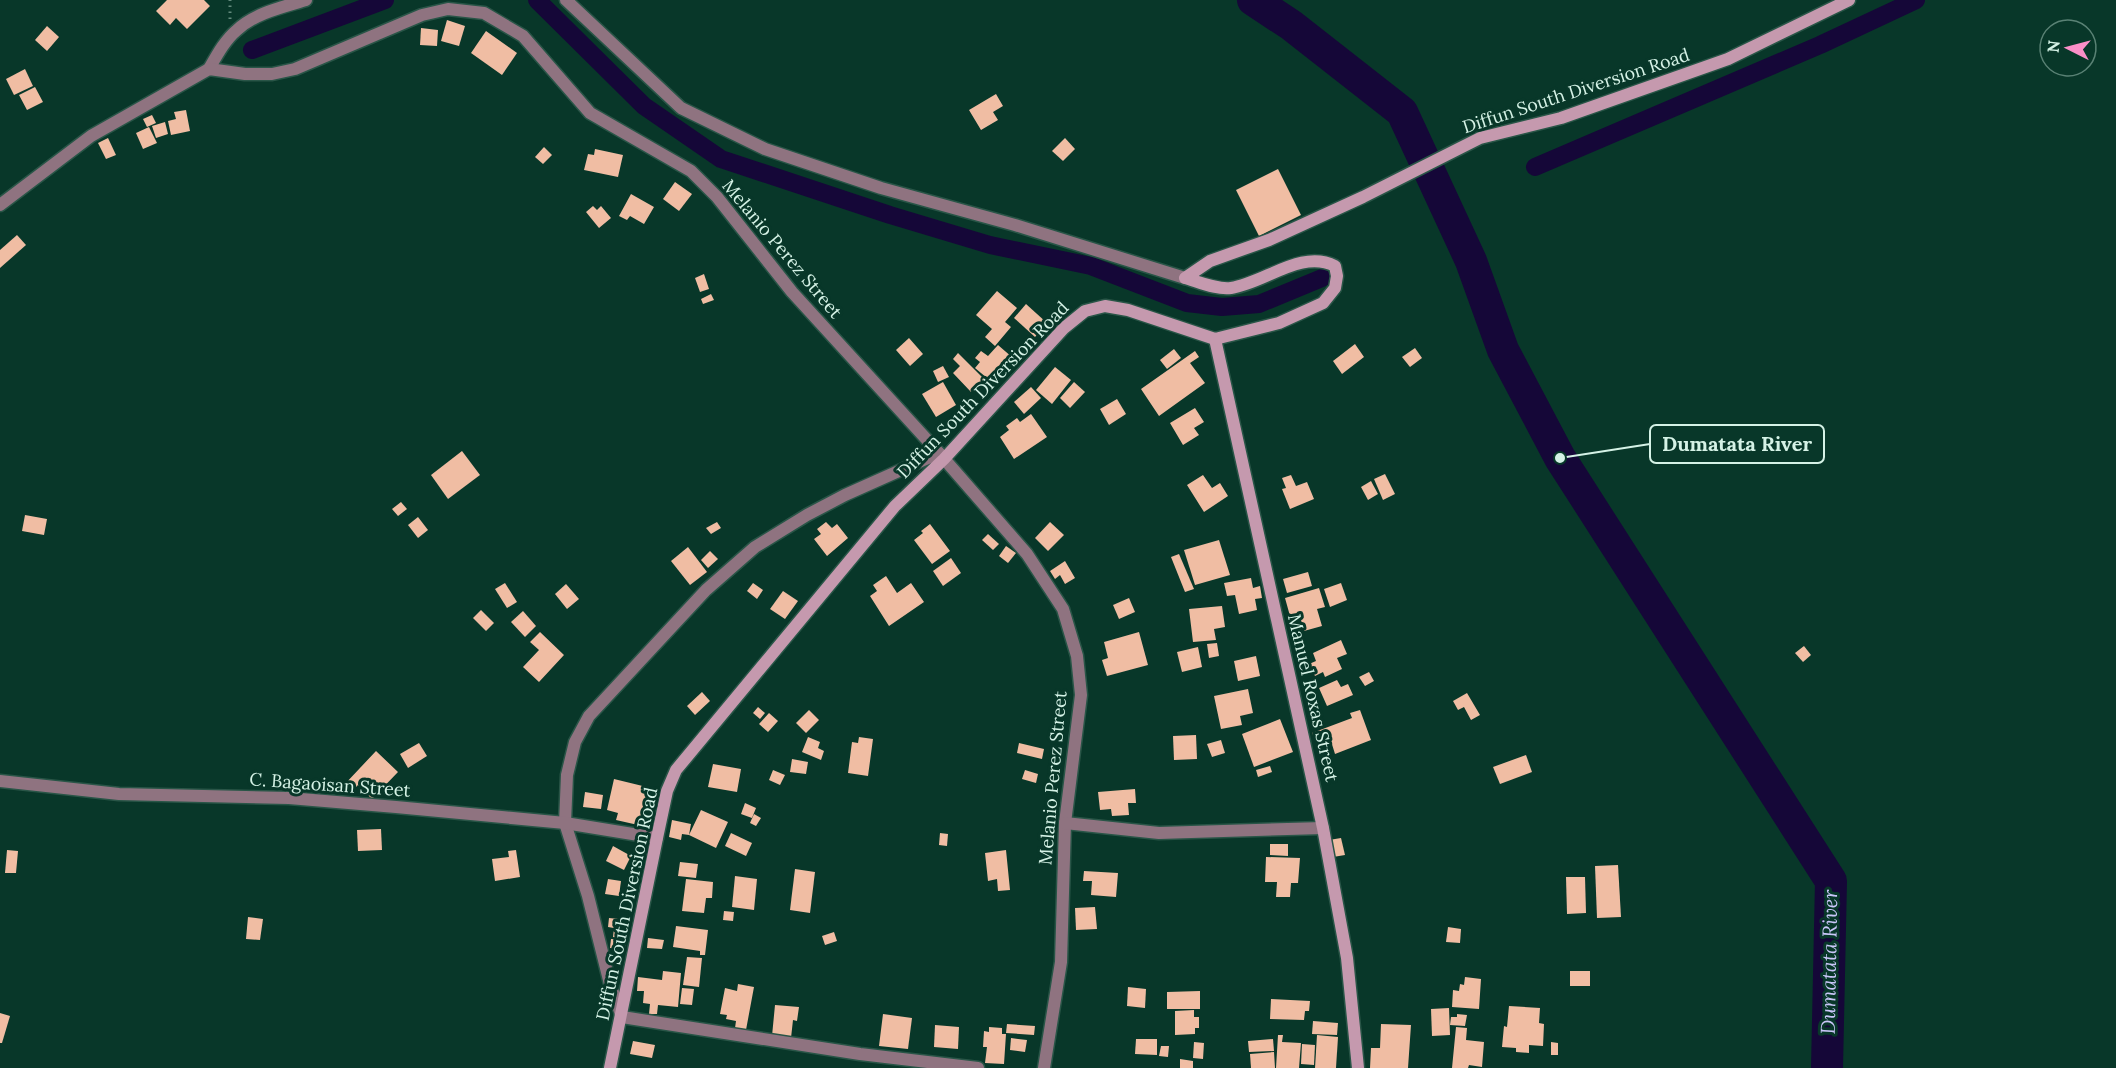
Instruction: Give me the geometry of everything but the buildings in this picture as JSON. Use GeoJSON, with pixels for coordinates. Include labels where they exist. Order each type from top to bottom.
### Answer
{"type":"FeatureCollection","features":[{"type":"Feature","properties":{"kind":"street"},"geometry":{"type":"LineString","coordinates":[[0,205],[91,136],[209,69],[222,47],[237,29],[266,12],[306,0]]}},
{"type":"Feature","properties":{"kind":"street"},"geometry":{"type":"LineString","coordinates":[[566,0],[681,108],[765,149],[881,188],[1015,225],[1185,278],[1229,289],[1256,281],[1299,263],[1326,262],[1335,266],[1337,276],[1335,288],[1323,303],[1279,323],[1215,339]]}},
{"type":"Feature","properties":{"kind":"street","name":"Diffun South Diversion Road"},"geometry":{"type":"LineString","coordinates":[[1185,278],[1210,261],[1269,240],[1480,138],[1561,118],[1728,59],[1850,0]]}},
{"type":"Feature","properties":{"kind":"street","name":"Melanio Perez Street"},"geometry":{"type":"LineString","coordinates":[[209,69],[245,74],[272,74],[295,69],[422,15],[448,9],[484,14],[523,36],[590,113],[691,171],[717,197],[792,292],[1027,554],[1063,609],[1077,656],[1081,695],[1065,824],[1061,962],[1044,1068]]}},
{"type":"Feature","properties":{"kind":"street","name":"Diffun South Diversion Road"},"geometry":{"type":"LineString","coordinates":[[610,1068],[667,791],[676,770],[692,749],[895,506],[1064,328],[1084,311],[1105,306],[1128,310],[1215,339]]}},
{"type":"Feature","properties":{"kind":"street","name":"Manuel Roxas Street"},"geometry":{"type":"LineString","coordinates":[[1215,339],[1323,828],[1347,958],[1358,1068]]}},
{"type":"Feature","properties":{"kind":"street"},"geometry":{"type":"LineString","coordinates":[[941,456],[845,495],[807,515],[755,546],[706,590],[589,716],[575,742],[567,775],[565,823],[588,896],[610,984],[622,1017],[860,1054],[978,1068]]}},
{"type":"Feature","properties":{"kind":"street","name":"C. Bagaoisan Street"},"geometry":{"type":"LineString","coordinates":[[0,781],[119,794],[289,798],[565,823],[657,838]]}},
{"type":"Feature","properties":{"kind":"street"},"geometry":{"type":"LineString","coordinates":[[1065,824],[1159,833],[1323,828]]}},
{"type":"Feature","properties":{"kind":"waterway"},"geometry":{"type":"LineString","coordinates":[[252,50],[385,0]]}},
{"type":"Feature","properties":{"kind":"waterway"},"geometry":{"type":"LineString","coordinates":[[537,0],[644,106],[721,159],[890,215],[990,245],[1091,266],[1187,303],[1222,307],[1259,304],[1322,278]]}},
{"type":"Feature","properties":{"kind":"waterway","name":"Dumatata River"},"geometry":{"type":"LineString","coordinates":[[1253,0],[1291,25],[1402,112],[1471,261],[1503,350],[1560,458],[1831,881],[1827,1068]]}},
{"type":"Feature","properties":{"kind":"waterway"},"geometry":{"type":"LineString","coordinates":[[1535,167],[1820,45],[1916,0]]}},
{"type":"Feature","properties":{"kind":"place","name":"Dumatata River"},"geometry":{"type":"Point","coordinates":[1560,458]}}]}
